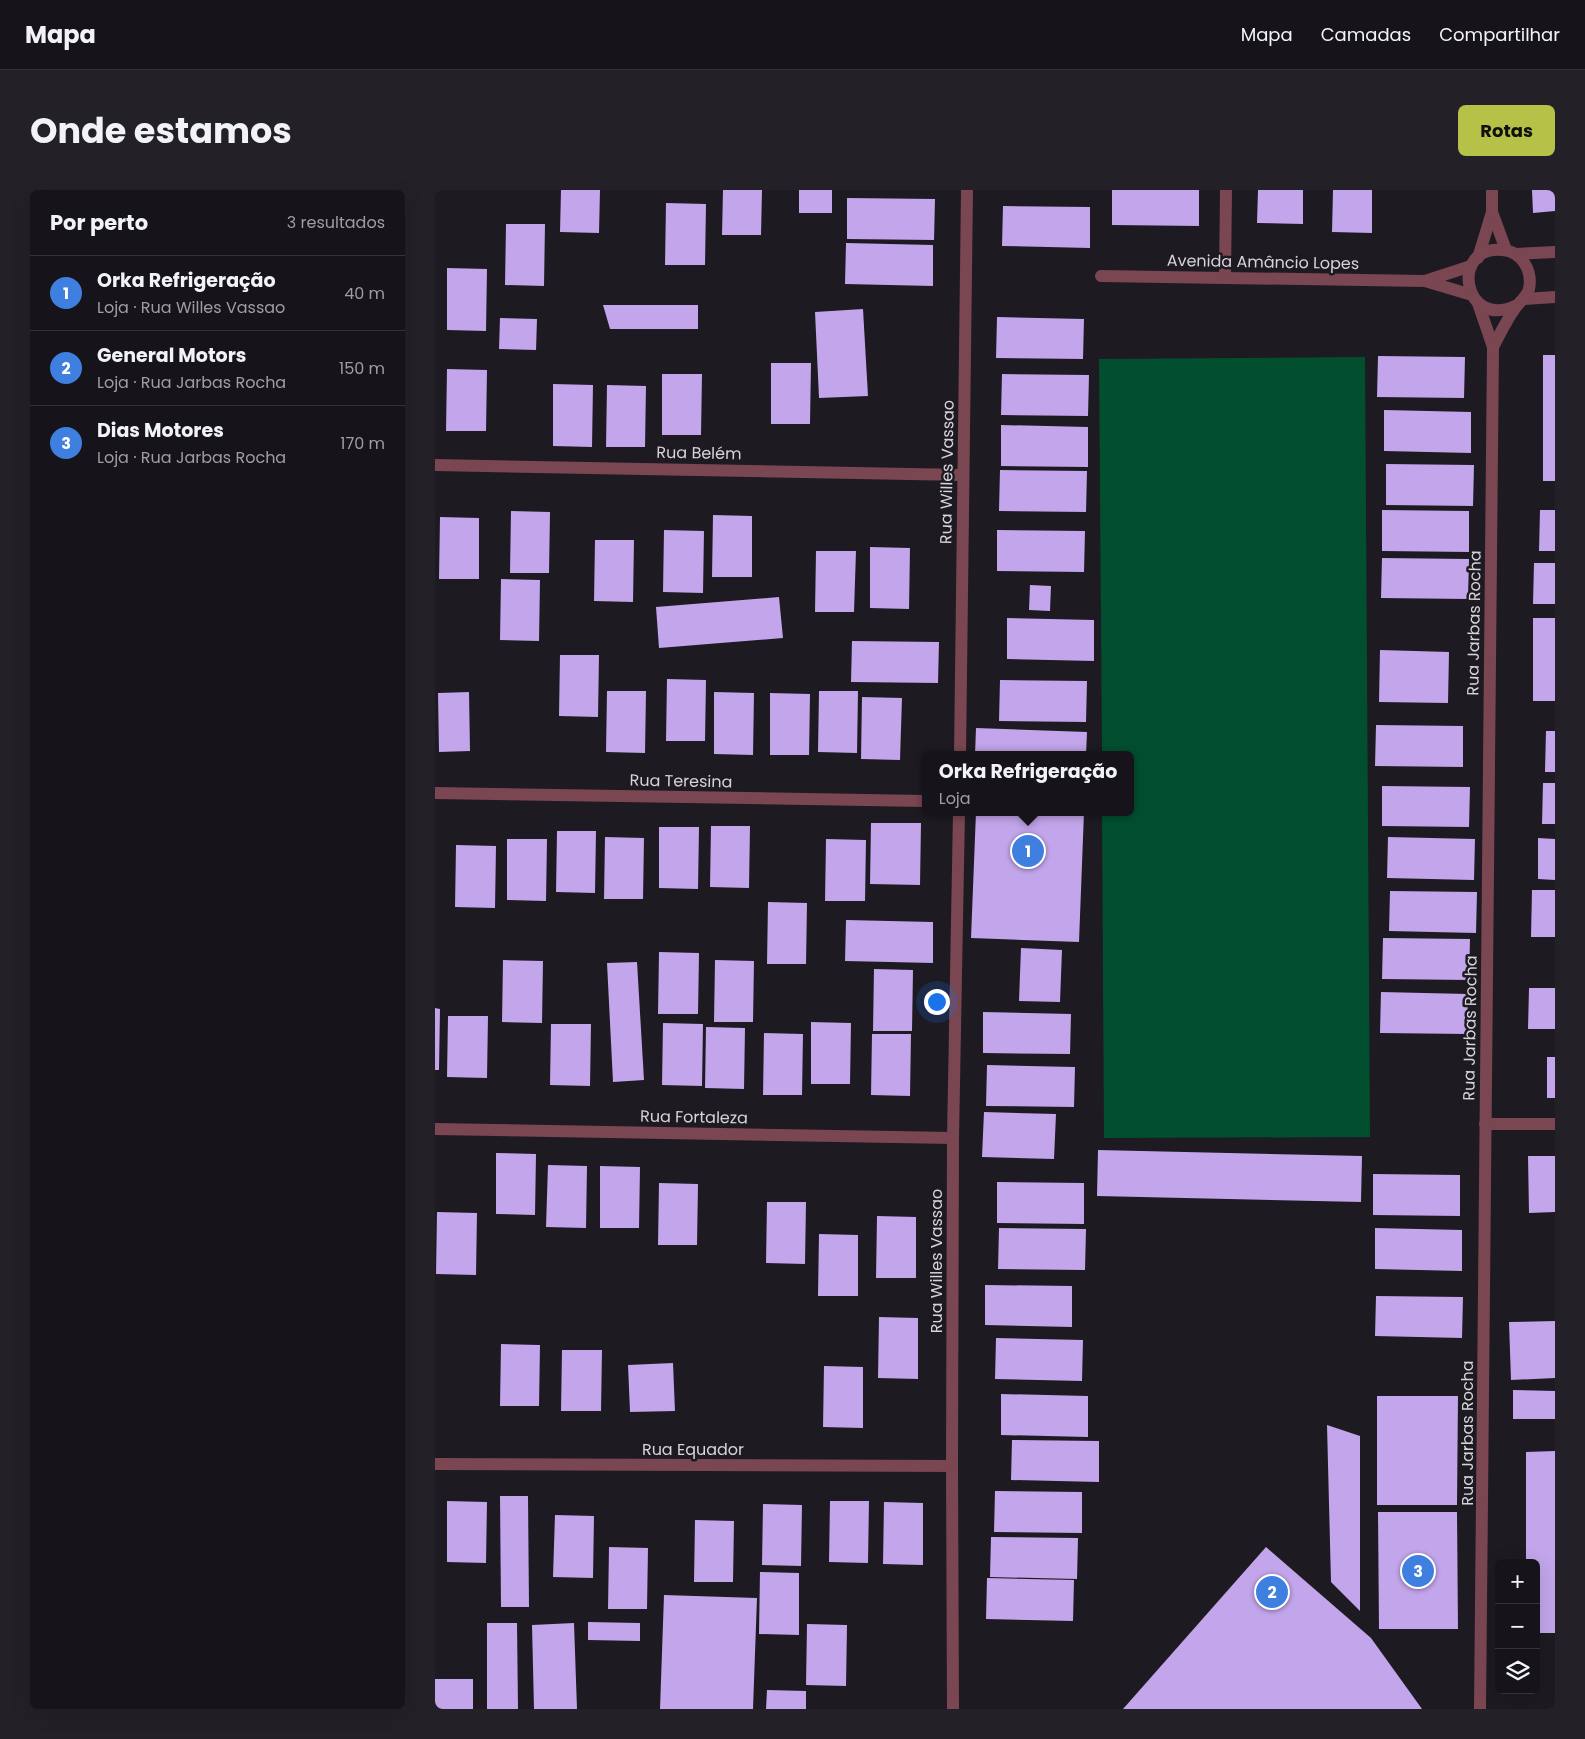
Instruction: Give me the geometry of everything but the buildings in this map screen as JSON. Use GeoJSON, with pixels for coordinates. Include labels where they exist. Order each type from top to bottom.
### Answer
{"type":"FeatureCollection","features":[{"type":"Feature","properties":{"kind":"street","name":"Rua Willes Vassao"},"geometry":{"type":"LineString","coordinates":[[960,751],[967,190]]}},
{"type":"Feature","properties":{"kind":"street"},"geometry":{"type":"LineString","coordinates":[[1225,278],[1226,190]]}},
{"type":"Feature","properties":{"kind":"street"},"geometry":{"type":"LineString","coordinates":[[1475,299],[1468,286],[1468,275],[1475,262],[1491,212],[1492,190]]}},
{"type":"Feature","properties":{"kind":"street"},"geometry":{"type":"LineString","coordinates":[[1491,212],[1511,252],[1523,261],[1528,270],[1529,290],[1520,302]]}},
{"type":"Feature","properties":{"kind":"street","name":"Avenida Amâncio Lopes"},"geometry":{"type":"LineString","coordinates":[[1425,281],[1475,262],[1491,250],[1555,252]]}},
{"type":"Feature","properties":{"kind":"street","name":"Avenida Amâncio Lopes"},"geometry":{"type":"LineString","coordinates":[[1101,276],[1425,281],[1475,299],[1487,308],[1497,311],[1507,310],[1520,302],[1555,298]]}},
{"type":"Feature","properties":{"kind":"street","name":"Rua Jarbas Rocha"},"geometry":{"type":"LineString","coordinates":[[1475,299],[1493,347],[1480,1709]]}},
{"type":"Feature","properties":{"kind":"street","name":"Rua Jarbas Rocha"},"geometry":{"type":"LineString","coordinates":[[1493,347],[1520,302]]}},
{"type":"Feature","properties":{"kind":"street","name":"Rua Belém"},"geometry":{"type":"LineString","coordinates":[[435,465],[963,474]]}},
{"type":"Feature","properties":{"kind":"street","name":"Rua Teresina"},"geometry":{"type":"LineString","coordinates":[[435,794],[922,801]]}},
{"type":"Feature","properties":{"kind":"street","name":"Rua Willes Vassao"},"geometry":{"type":"LineString","coordinates":[[953,1709],[951,1466],[953,1138],[959,816]]}},
{"type":"Feature","properties":{"kind":"street"},"geometry":{"type":"LineString","coordinates":[[1485,1124],[1555,1124]]}},
{"type":"Feature","properties":{"kind":"street","name":"Rua Fortaleza"},"geometry":{"type":"LineString","coordinates":[[435,1129],[953,1138]]}},
{"type":"Feature","properties":{"kind":"street","name":"Rua Equador"},"geometry":{"type":"LineString","coordinates":[[435,1464],[951,1466]]}},
{"type":"Feature","properties":{"kind":"green space"},"geometry":{"type":"Polygon","coordinates":[[[1365,357],[1370,1137],[1104,1138],[1102,816],[1134,816],[1134,751],[1102,751],[1099,359],[1365,357]]]}},
{"type":"Feature","properties":{"kind":"place","name":"Orka Refrigeração"},"geometry":{"type":"Point","coordinates":[1028,851]}},
{"type":"Feature","properties":{"kind":"place","name":"Dias Motores"},"geometry":{"type":"Point","coordinates":[1418,1571]}},
{"type":"Feature","properties":{"kind":"place","name":"General Motors"},"geometry":{"type":"Point","coordinates":[1272,1592]}}]}
